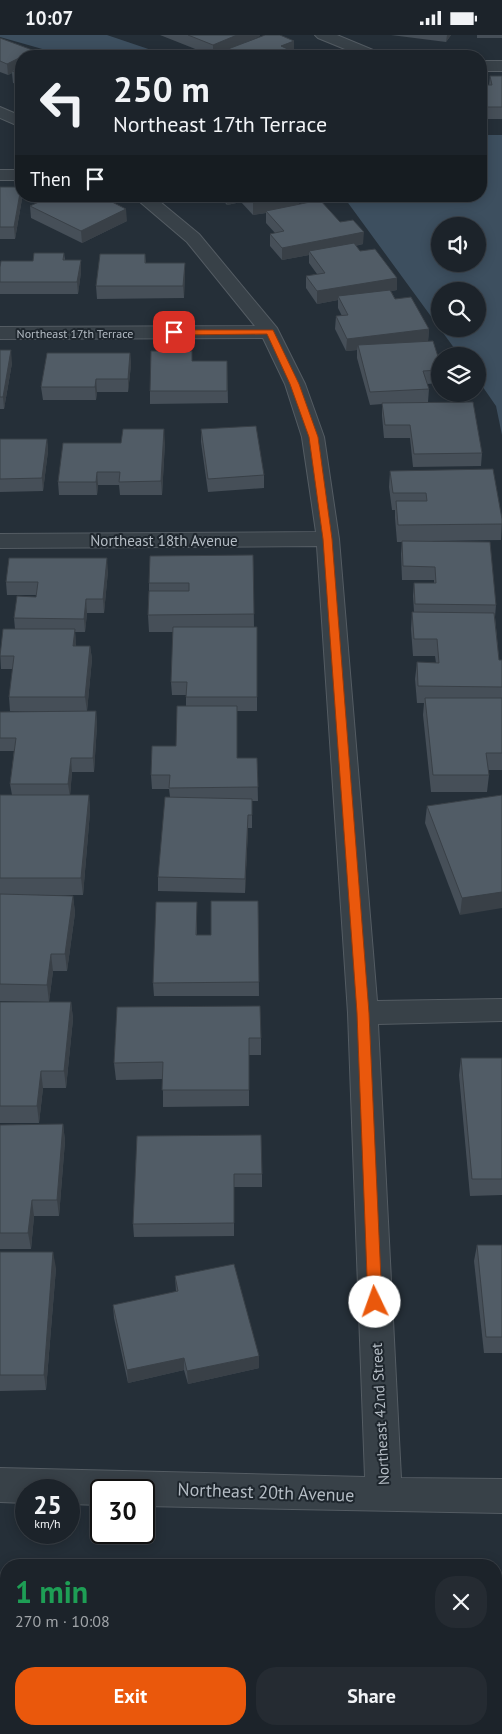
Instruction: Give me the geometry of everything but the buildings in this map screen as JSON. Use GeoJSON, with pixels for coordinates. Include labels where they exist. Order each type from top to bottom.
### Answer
{"type":"FeatureCollection","features":[{"type":"Feature","properties":{"kind":"street"},"geometry":{"type":"LineString","coordinates":[[323,35],[362,50]]}},
{"type":"Feature","properties":{"kind":"street"},"geometry":{"type":"LineString","coordinates":[[487,66],[502,66]]}},
{"type":"Feature","properties":{"kind":"street"},"geometry":{"type":"LineString","coordinates":[[0,113],[15,119]]}},
{"type":"Feature","properties":{"kind":"street"},"geometry":{"type":"LineString","coordinates":[[0,175],[15,175]]}},
{"type":"Feature","properties":{"kind":"street","name":"Northeast 42nd Street"},"geometry":{"type":"LineString","coordinates":[[149,202],[193,238],[270,332],[295,384],[313,437],[328,539],[363,1013],[384,1495]]}},
{"type":"Feature","properties":{"kind":"street","name":"Northeast 17th Terrace"},"geometry":{"type":"LineString","coordinates":[[0,333],[270,332]]}},
{"type":"Feature","properties":{"kind":"street","name":"Northeast 18th Avenue"},"geometry":{"type":"LineString","coordinates":[[0,541],[328,539]]}},
{"type":"Feature","properties":{"kind":"street"},"geometry":{"type":"LineString","coordinates":[[363,1013],[502,1010]]}},
{"type":"Feature","properties":{"kind":"street","name":"Northeast 20th Avenue"},"geometry":{"type":"LineString","coordinates":[[0,1485],[384,1495],[502,1496]]}},
{"type":"Feature","properties":{"kind":"water"},"geometry":{"type":"Polygon","coordinates":[[[0,35],[107,35],[151,50],[46,50],[0,37],[0,35]]]}},
{"type":"Feature","properties":{"kind":"water"},"geometry":{"type":"Polygon","coordinates":[[[487,135],[502,135],[502,435],[496,406],[486,392],[486,347],[453,347],[446,337],[486,337],[486,282],[431,282],[431,317],[347,202],[487,202],[487,135]]]}},
{"type":"Feature","properties":{"kind":"route"},"geometry":{"type":"LineString","coordinates":[[174,332],[270,332],[295,384],[313,437],[328,539],[363,1013],[375,1302]]}}]}
